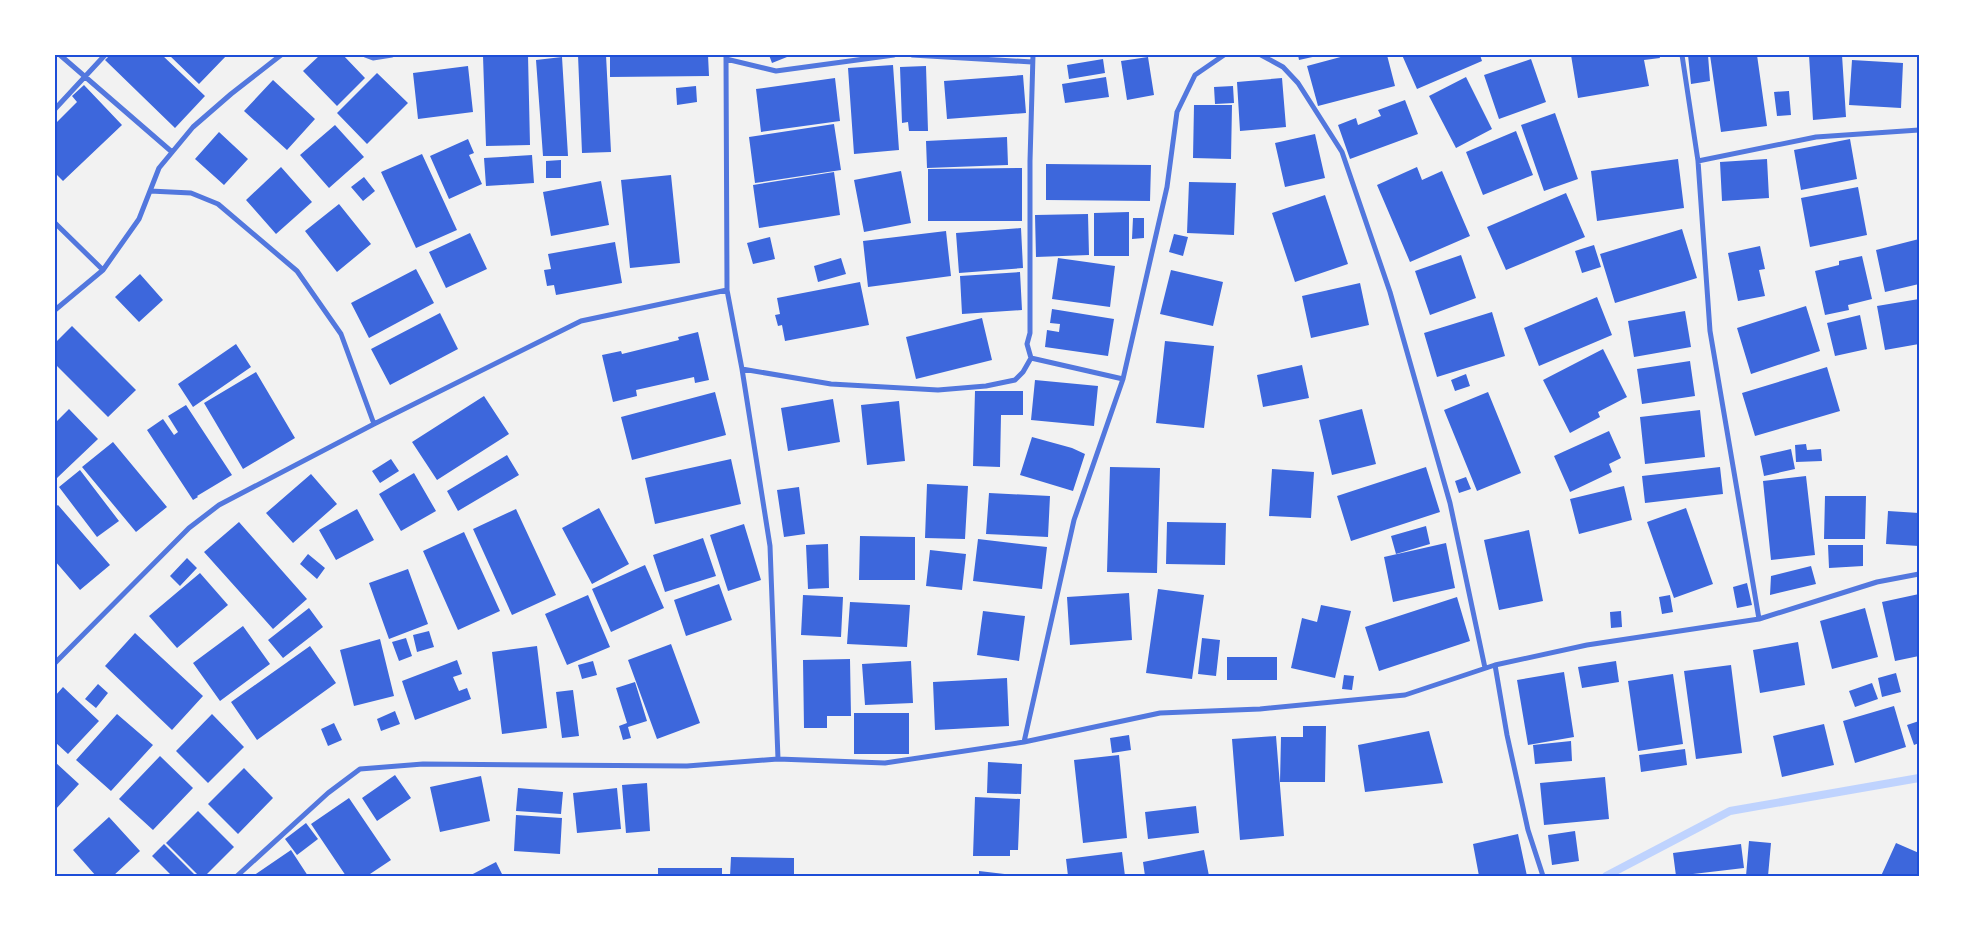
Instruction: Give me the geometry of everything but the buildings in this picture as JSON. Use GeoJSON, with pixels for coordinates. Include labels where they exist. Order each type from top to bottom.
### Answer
{"type":"FeatureCollection","features":[{"type":"Feature","properties":{"kind":"street"},"geometry":{"type":"LineString","coordinates":[[60,55],[172,152]]}},
{"type":"Feature","properties":{"kind":"street"},"geometry":{"type":"LineString","coordinates":[[55,109],[105,55]]}},
{"type":"Feature","properties":{"kind":"street"},"geometry":{"type":"LineString","coordinates":[[55,310],[103,270],[140,219],[159,168],[192,127],[282,55]]}},
{"type":"Feature","properties":{"kind":"street"},"geometry":{"type":"LineString","coordinates":[[365,55],[373,58],[392,55]]}},
{"type":"Feature","properties":{"kind":"street"},"geometry":{"type":"LineString","coordinates":[[778,759],[770,546],[742,368],[727,290],[726,57],[776,71],[894,55]]}},
{"type":"Feature","properties":{"kind":"street"},"geometry":{"type":"LineString","coordinates":[[912,55],[1032,62]]}},
{"type":"Feature","properties":{"kind":"street"},"geometry":{"type":"LineString","coordinates":[[742,368],[831,384],[938,390],[986,386],[1015,380],[1023,372],[1031,358],[1027,344],[1030,333],[1030,160],[1033,55]]}},
{"type":"Feature","properties":{"kind":"street"},"geometry":{"type":"LineString","coordinates":[[1024,742],[1074,520],[1124,379],[1167,186],[1177,112],[1195,75],[1224,55]]}},
{"type":"Feature","properties":{"kind":"street"},"geometry":{"type":"LineString","coordinates":[[1261,55],[1283,67],[1298,83],[1342,152],[1390,292],[1450,503],[1485,668]]}},
{"type":"Feature","properties":{"kind":"street"},"geometry":{"type":"LineString","coordinates":[[1682,55],[1698,161],[1710,331],[1759,619]]}},
{"type":"Feature","properties":{"kind":"street"},"geometry":{"type":"LineString","coordinates":[[1698,161],[1816,137],[1919,130]]}},
{"type":"Feature","properties":{"kind":"street"},"geometry":{"type":"LineString","coordinates":[[150,191],[190,193],[218,204],[297,270],[341,334],[374,424]]}},
{"type":"Feature","properties":{"kind":"street"},"geometry":{"type":"LineString","coordinates":[[55,223],[103,270]]}},
{"type":"Feature","properties":{"kind":"street"},"geometry":{"type":"LineString","coordinates":[[55,662],[189,528],[219,505],[374,424],[581,321],[727,290]]}},
{"type":"Feature","properties":{"kind":"street"},"geometry":{"type":"LineString","coordinates":[[1031,358],[1124,379]]}},
{"type":"Feature","properties":{"kind":"street"},"geometry":{"type":"LineString","coordinates":[[238,876],[328,793],[360,769],[424,764],[687,766],[778,759],[885,763],[1024,742],[1160,713],[1260,709],[1405,695],[1495,665],[1587,645],[1759,619],[1877,582],[1919,574]]}},
{"type":"Feature","properties":{"kind":"street"},"geometry":{"type":"LineString","coordinates":[[1495,665],[1507,735],[1528,830],[1543,876]]}},
{"type":"Feature","properties":{"kind":"waterway"},"geometry":{"type":"LineString","coordinates":[[1606,876],[1730,811],[1919,778]]}}]}
